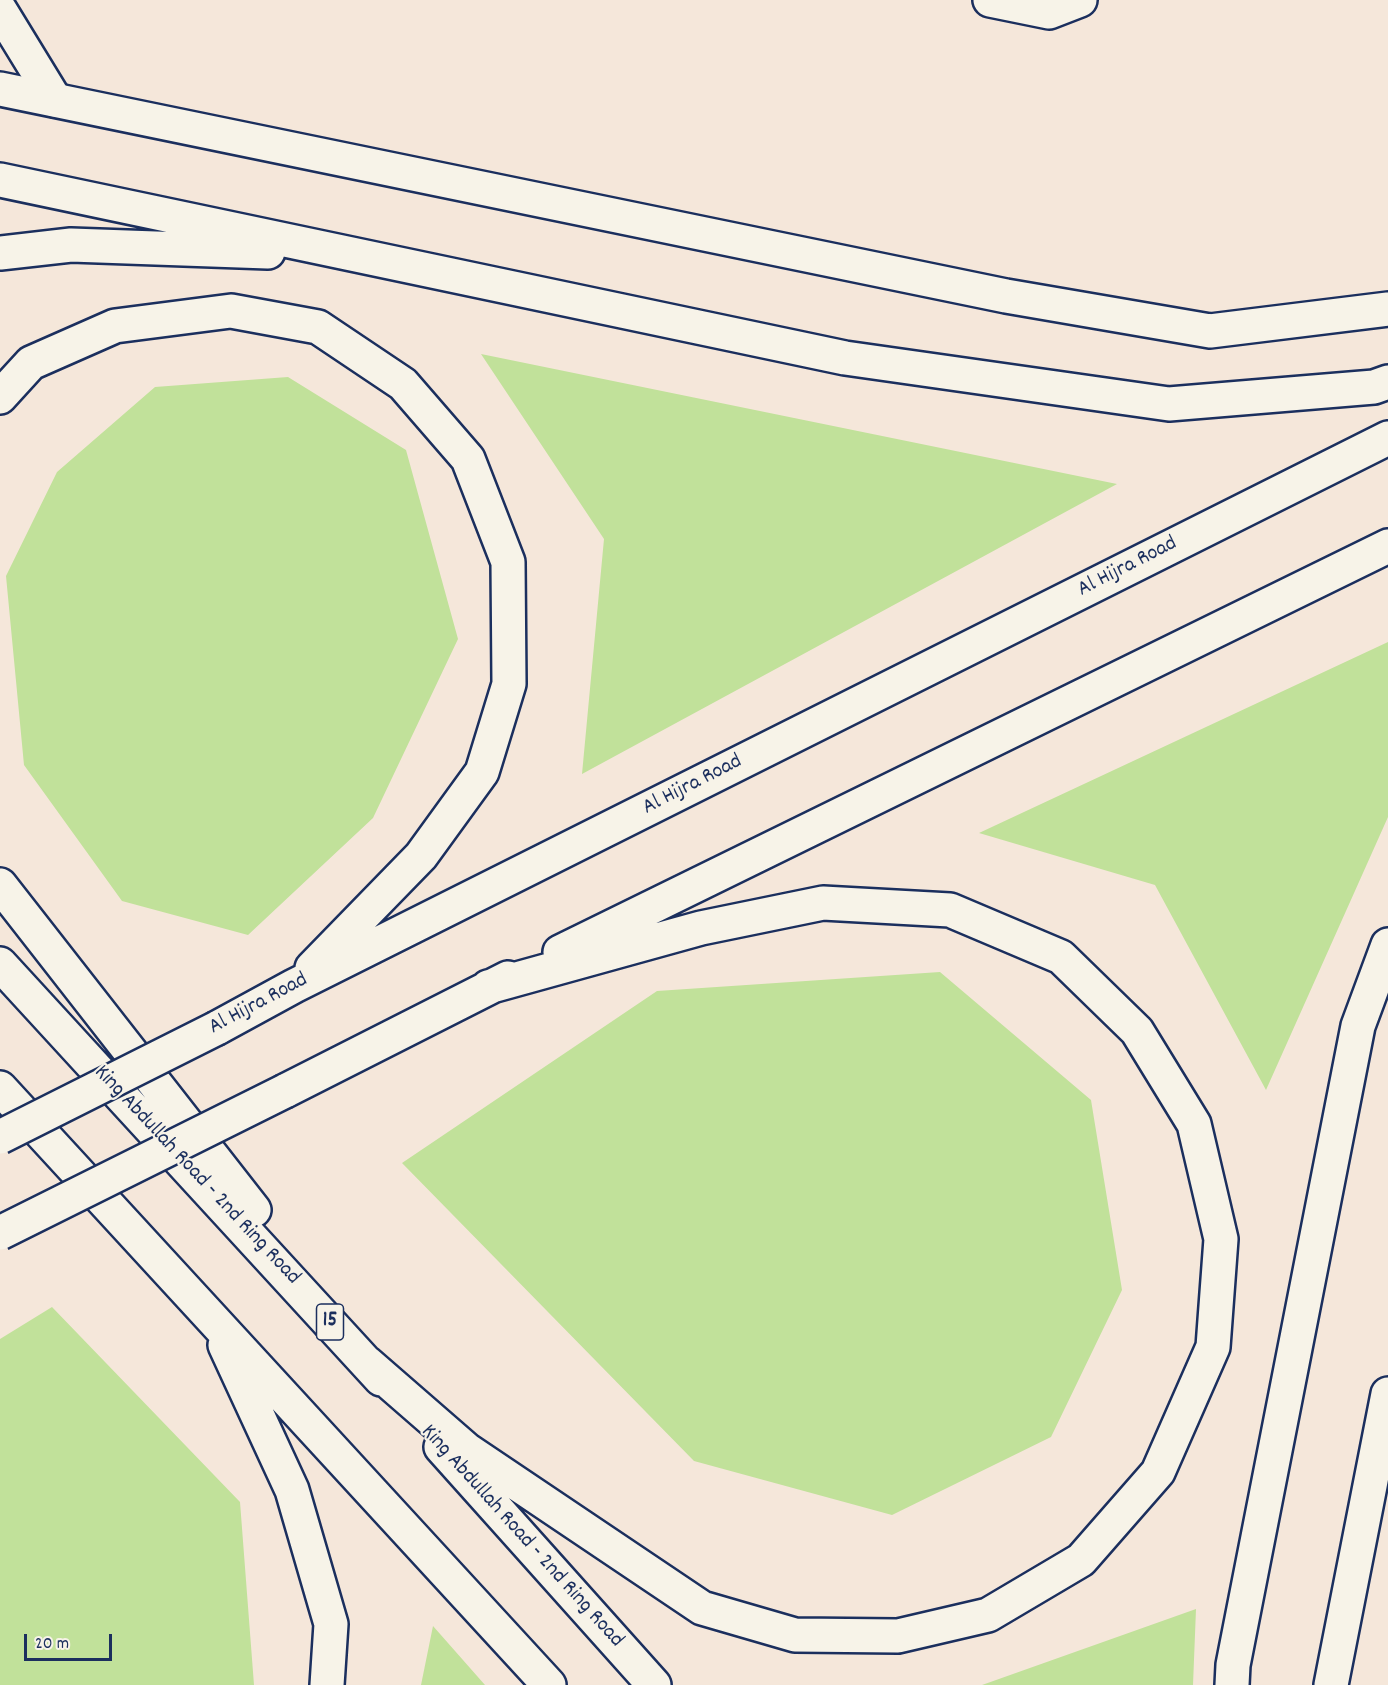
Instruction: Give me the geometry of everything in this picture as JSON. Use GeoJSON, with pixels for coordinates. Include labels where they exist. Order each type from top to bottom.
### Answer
{"type":"FeatureCollection","features":[{"type":"Feature","properties":{"kind":"main road"},"geometry":{"type":"LineString","coordinates":[[990,0],[1049,12],[1080,0]]}},
{"type":"Feature","properties":{"kind":"main road"},"geometry":{"type":"LineString","coordinates":[[0,10],[55,100]]}},
{"type":"Feature","properties":{"kind":"main road"},"geometry":{"type":"LineString","coordinates":[[0,89],[1006,296],[1210,331],[1388,309]]}},
{"type":"Feature","properties":{"kind":"main road"},"geometry":{"type":"LineString","coordinates":[[0,180],[845,358],[1169,404],[1374,387],[1388,382]]}},
{"type":"Feature","properties":{"kind":"main road"},"geometry":{"type":"LineString","coordinates":[[0,253],[71,244],[362,256]]}},
{"type":"Feature","properties":{"kind":"main road"},"geometry":{"type":"LineString","coordinates":[[0,397],[32,363],[115,326],[231,311],[318,327],[403,384],[468,459],[508,562],[508,684],[482,772],[421,856],[294,986]]}},
{"type":"Feature","properties":{"kind":"main road","name":"Al Hijra Road"},"geometry":{"type":"LineString","coordinates":[[0,1137],[217,1028],[294,986],[1388,438]]}},
{"type":"Feature","properties":{"kind":"main road"},"geometry":{"type":"LineString","coordinates":[[0,1233],[488,987],[1388,546]]}},
{"type":"Feature","properties":{"kind":"main road"},"geometry":{"type":"LineString","coordinates":[[0,885],[264,1224],[345,1339]]}},
{"type":"Feature","properties":{"kind":"main road"},"geometry":{"type":"LineString","coordinates":[[367,1363],[467,1450],[702,1608],[795,1635],[898,1636],[988,1615],[1081,1560],[1158,1472],[1213,1347],[1221,1239],[1194,1124],[1137,1031],[1061,957],[950,910],[823,903],[701,928],[488,987]]}},
{"type":"Feature","properties":{"kind":"main road"},"geometry":{"type":"LineString","coordinates":[[1232,1685],[1233,1665],[1358,1026],[1388,945]]}},
{"type":"Feature","properties":{"kind":"main road","name":"King Abdullah Road - 2nd Ring Road"},"geometry":{"type":"LineString","coordinates":[[0,964],[367,1363],[654,1685]]}},
{"type":"Feature","properties":{"kind":"main road"},"geometry":{"type":"LineString","coordinates":[[0,1088],[549,1685]]}},
{"type":"Feature","properties":{"kind":"main road"},"geometry":{"type":"LineString","coordinates":[[213,1319],[292,1490],[331,1624],[327,1685]]}},
{"type":"Feature","properties":{"kind":"main road"},"geometry":{"type":"LineString","coordinates":[[1331,1685],[1388,1394]]}},
{"type":"Feature","properties":{"kind":"green space"},"geometry":{"type":"Polygon","coordinates":[[[481,354],[1117,484],[582,774],[604,539],[481,354]]]}},
{"type":"Feature","properties":{"kind":"green space"},"geometry":{"type":"Polygon","coordinates":[[[288,377],[406,450],[458,639],[373,818],[248,935],[122,901],[24,765],[6,576],[57,472],[155,387],[288,377]]]}},
{"type":"Feature","properties":{"kind":"green space"},"geometry":{"type":"Polygon","coordinates":[[[1388,642],[1388,817],[1266,1090],[1155,885],[979,833],[1388,642]]]}},
{"type":"Feature","properties":{"kind":"green space"},"geometry":{"type":"Polygon","coordinates":[[[940,972],[1091,1100],[1122,1290],[1051,1437],[892,1515],[694,1461],[402,1163],[657,991],[940,972]]]}},
{"type":"Feature","properties":{"kind":"green space"},"geometry":{"type":"Polygon","coordinates":[[[52,1307],[240,1502],[254,1685],[0,1685],[0,1339],[52,1307]]]}},
{"type":"Feature","properties":{"kind":"green space"},"geometry":{"type":"Polygon","coordinates":[[[1196,1609],[1193,1685],[982,1685],[1196,1609]]]}},
{"type":"Feature","properties":{"kind":"green space"},"geometry":{"type":"Polygon","coordinates":[[[433,1626],[485,1685],[421,1685],[433,1626]]]}}]}
